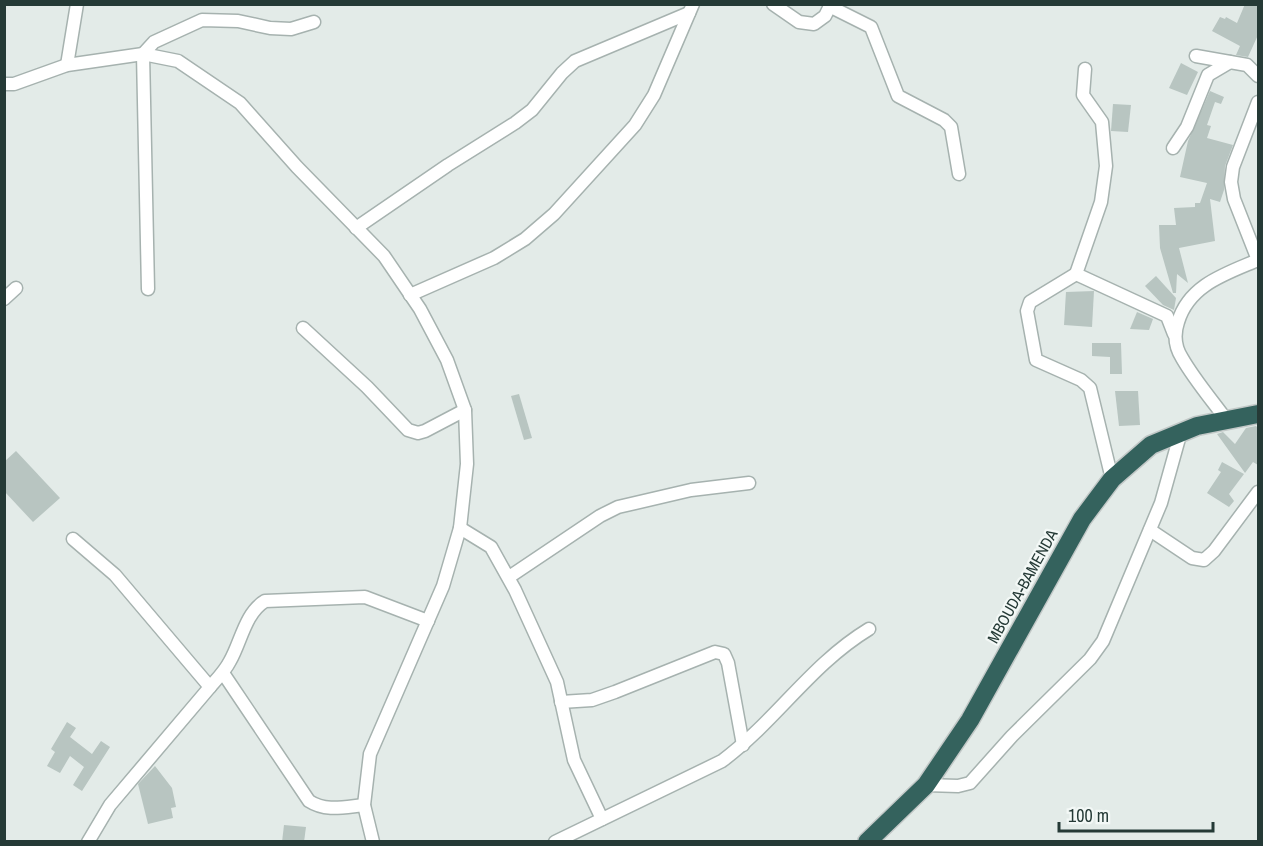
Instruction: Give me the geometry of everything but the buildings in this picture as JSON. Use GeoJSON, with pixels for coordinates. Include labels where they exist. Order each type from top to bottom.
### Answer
{"type":"FeatureCollection","features":[{"type":"Feature","properties":{"kind":"highway","name":"MBOUDA-BAMENDA"},"geometry":{"type":"LineString","coordinates":[[867,842],[926,785],[970,720],[1082,519],[1112,479],[1151,446],[1197,426],[1225,418],[1258,414]]}},
{"type":"Feature","properties":{"kind":"street"},"geometry":{"type":"LineString","coordinates":[[67,65],[76,4]]}},
{"type":"Feature","properties":{"kind":"street"},"geometry":{"type":"LineString","coordinates":[[773,4],[799,22],[814,24],[825,16],[831,6],[871,27],[898,96],[944,120],[951,127],[959,174]]}},
{"type":"Feature","properties":{"kind":"street"},"geometry":{"type":"LineString","coordinates":[[356,228],[532,110],[562,73],[575,61],[691,9]]}},
{"type":"Feature","properties":{"kind":"street"},"geometry":{"type":"LineString","coordinates":[[410,295],[494,258],[525,239],[554,214],[635,125],[654,95],[691,9]]}},
{"type":"Feature","properties":{"kind":"street"},"geometry":{"type":"LineString","coordinates":[[148,289],[143,54],[154,42],[202,20],[238,21],[270,28],[291,29],[314,22]]}},
{"type":"Feature","properties":{"kind":"street"},"geometry":{"type":"LineString","coordinates":[[4,84],[14,84],[67,65],[143,54],[178,61],[240,103],[384,256],[410,295],[447,360],[465,410],[467,464],[460,528],[443,586],[370,754],[364,805],[373,842]]}},
{"type":"Feature","properties":{"kind":"street"},"geometry":{"type":"LineString","coordinates":[[1196,56],[1247,66],[1258,76]]}},
{"type":"Feature","properties":{"kind":"street"},"geometry":{"type":"LineString","coordinates":[[1173,148],[1187,127],[1208,75],[1230,62]]}},
{"type":"Feature","properties":{"kind":"street"},"geometry":{"type":"LineString","coordinates":[[1085,69],[1083,95],[1102,122],[1106,166],[1101,202],[1076,274],[1030,302],[1028,311],[1033,354],[1041,364],[1081,380],[1090,388],[1112,479]]}},
{"type":"Feature","properties":{"kind":"street"},"geometry":{"type":"LineString","coordinates":[[1174,334],[1182,307],[1196,291],[1213,279],[1258,260],[1234,198],[1231,182],[1233,167],[1258,102]]}},
{"type":"Feature","properties":{"kind":"street"},"geometry":{"type":"LineString","coordinates":[[1076,274],[1167,316],[1180,356],[1225,418]]}},
{"type":"Feature","properties":{"kind":"street"},"geometry":{"type":"LineString","coordinates":[[4,298],[15,288]]}},
{"type":"Feature","properties":{"kind":"street"},"geometry":{"type":"LineString","coordinates":[[303,328],[367,387],[408,430],[418,433],[426,431],[465,410]]}},
{"type":"Feature","properties":{"kind":"street"},"geometry":{"type":"LineString","coordinates":[[926,785],[958,786],[970,783],[1027,720],[1090,659],[1114,621],[1150,530],[1180,435]]}},
{"type":"Feature","properties":{"kind":"street"},"geometry":{"type":"LineString","coordinates":[[509,578],[600,516],[618,507],[691,490],[749,483]]}},
{"type":"Feature","properties":{"kind":"street"},"geometry":{"type":"LineString","coordinates":[[1150,530],[1192,558],[1204,560],[1214,552],[1258,492]]}},
{"type":"Feature","properties":{"kind":"street"},"geometry":{"type":"LineString","coordinates":[[460,528],[491,547],[509,578],[550,664],[574,760],[602,819]]}},
{"type":"Feature","properties":{"kind":"street"},"geometry":{"type":"LineString","coordinates":[[73,539],[115,574],[210,687]]}},
{"type":"Feature","properties":{"kind":"street"},"geometry":{"type":"LineString","coordinates":[[88,842],[110,805],[223,673],[258,605],[265,601],[365,597],[428,621]]}},
{"type":"Feature","properties":{"kind":"street"},"geometry":{"type":"LineString","coordinates":[[555,842],[722,761],[743,745],[823,661],[869,629]]}},
{"type":"Feature","properties":{"kind":"street"},"geometry":{"type":"LineString","coordinates":[[561,702],[592,700],[714,652],[724,654],[728,663],[743,745]]}},
{"type":"Feature","properties":{"kind":"street"},"geometry":{"type":"LineString","coordinates":[[223,673],[309,801],[318,807],[328,808],[364,805]]}}]}
